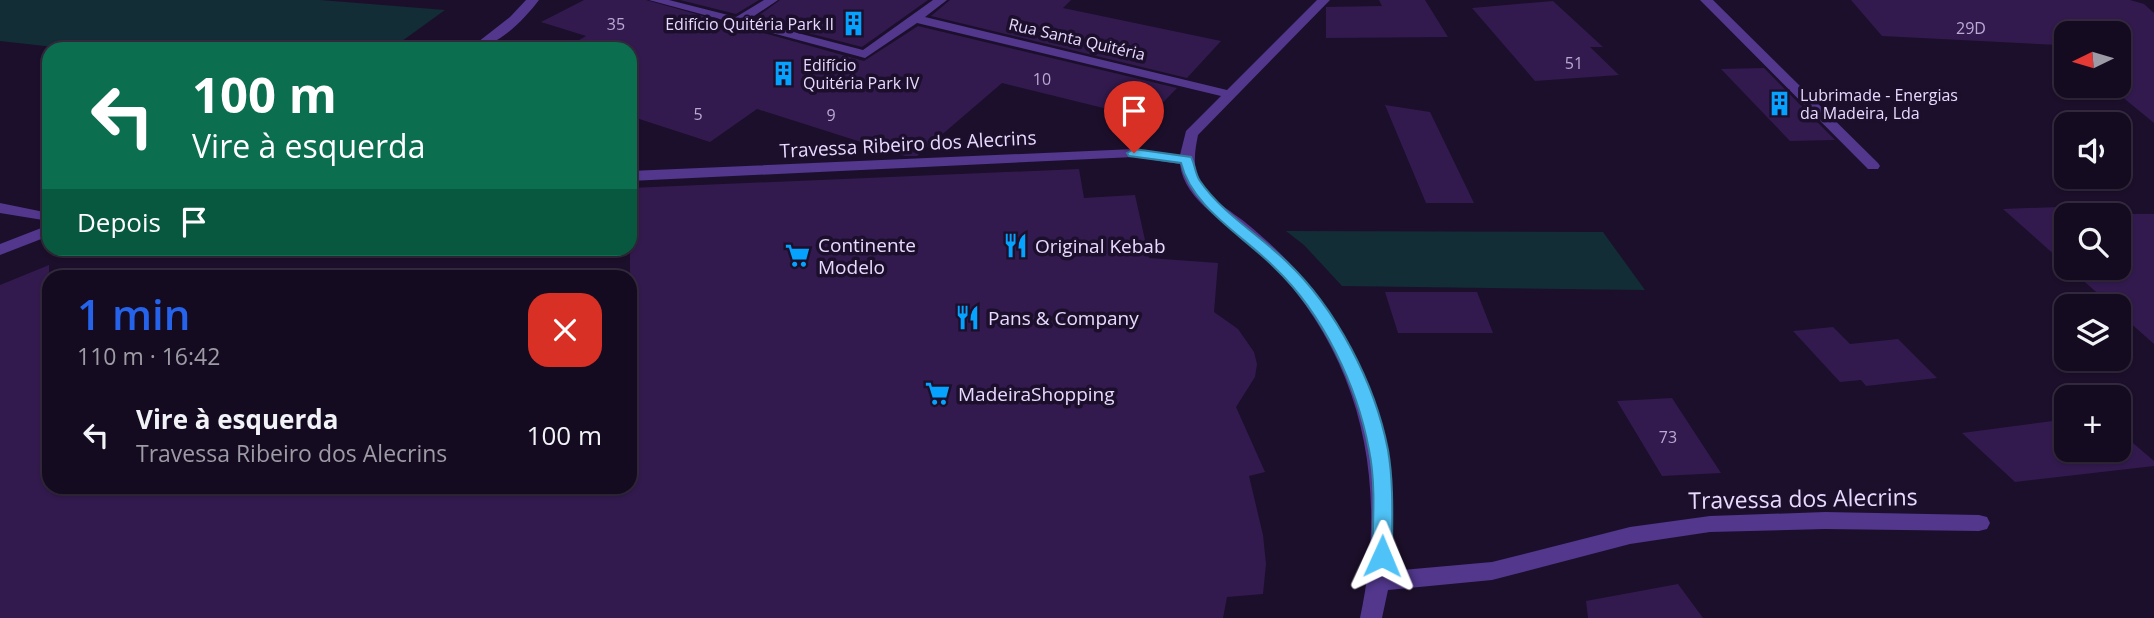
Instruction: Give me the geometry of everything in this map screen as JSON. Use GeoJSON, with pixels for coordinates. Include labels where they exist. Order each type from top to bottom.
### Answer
{"type":"FeatureCollection","features":[{"type":"Feature","properties":{"kind":"street"},"geometry":{"type":"LineString","coordinates":[[484,42],[514,20],[533,0]]}},
{"type":"Feature","properties":{"kind":"street"},"geometry":{"type":"LineString","coordinates":[[655,0],[865,54],[941,0]]}},
{"type":"Feature","properties":{"kind":"street"},"geometry":{"type":"LineString","coordinates":[[738,21],[772,0]]}},
{"type":"Feature","properties":{"kind":"street"},"geometry":{"type":"LineString","coordinates":[[1324,0],[1191,134],[1186,160],[1192,180],[1212,203],[1282,265],[1312,300],[1344,353],[1362,394],[1379,450],[1383,508],[1381,581],[1371,618]]}},
{"type":"Feature","properties":{"kind":"street"},"geometry":{"type":"LineString","coordinates":[[1706,0],[1872,166]]}},
{"type":"Feature","properties":{"kind":"street","name":"Rua Santa Quitéria"},"geometry":{"type":"LineString","coordinates":[[916,19],[1229,94]]}},
{"type":"Feature","properties":{"kind":"street","name":"Travessa Ribeiro dos Alecrins"},"geometry":{"type":"LineString","coordinates":[[637,176],[1134,153],[1186,160]]}},
{"type":"Feature","properties":{"kind":"street"},"geometry":{"type":"LineString","coordinates":[[0,208],[42,222]]}},
{"type":"Feature","properties":{"kind":"street"},"geometry":{"type":"LineString","coordinates":[[0,250],[42,227]]}},
{"type":"Feature","properties":{"kind":"street","name":"Travessa dos Alecrins"},"geometry":{"type":"LineString","coordinates":[[1381,581],[1442,578],[1505,568],[1628,535],[1674,528],[1767,522],[1979,523]]}},
{"type":"Feature","properties":{"kind":"shaded area"},"geometry":{"type":"Polygon","coordinates":[[[0,0],[320,0],[445,10],[401,42],[42,42],[42,46],[0,41],[0,0]]]}},
{"type":"Feature","properties":{"kind":"shaded area"},"geometry":{"type":"Polygon","coordinates":[[[1286,231],[1603,232],[1645,290],[1342,286],[1304,245],[1286,231]]]}},
{"type":"Feature","properties":{"kind":"building"},"geometry":{"type":"Polygon","coordinates":[[[584,0],[646,0],[864,61],[918,26],[1177,88],[1149,117],[1140,117],[1002,83],[917,156],[905,156],[757,109],[710,142],[637,118],[637,42],[576,42],[586,36],[541,22],[584,0]]]}},
{"type":"Feature","properties":{"kind":"building"},"geometry":{"type":"Polygon","coordinates":[[[680,0],[759,0],[736,14],[680,0]]]}},
{"type":"Feature","properties":{"kind":"building"},"geometry":{"type":"Polygon","coordinates":[[[780,0],[928,0],[862,47],[754,19],[780,0]]]}},
{"type":"Feature","properties":{"kind":"building"},"geometry":{"type":"Polygon","coordinates":[[[950,0],[1071,0],[1063,8],[1221,41],[1187,78],[931,16],[950,0]]]}},
{"type":"Feature","properties":{"kind":"building"},"geometry":{"type":"Polygon","coordinates":[[[1379,0],[1425,0],[1448,37],[1326,38],[1326,7],[1382,6],[1379,0]]]}},
{"type":"Feature","properties":{"kind":"building"},"geometry":{"type":"Polygon","coordinates":[[[1851,0],[2130,0],[2144,4],[2154,13],[2154,123],[2124,98],[2132,98],[2132,21],[2054,21],[2054,45],[1882,36],[1851,0]]]}},
{"type":"Feature","properties":{"kind":"building"},"geometry":{"type":"Polygon","coordinates":[[[1553,1],[1603,47],[1590,47],[1619,75],[1535,81],[1472,8],[1553,1]]]}},
{"type":"Feature","properties":{"kind":"building","name":"Lubrimade - Energias da Madeira, Lda"},"geometry":{"type":"Polygon","coordinates":[[[1764,68],[1835,140],[1790,141],[1721,69],[1764,68]]]}},
{"type":"Feature","properties":{"kind":"building"},"geometry":{"type":"Polygon","coordinates":[[[1385,105],[1430,112],[1474,203],[1426,203],[1385,105]]]}},
{"type":"Feature","properties":{"kind":"building","name":"MadeiraShopping"},"geometry":{"type":"Polygon","coordinates":[[[1079,169],[1084,198],[1135,195],[1149,258],[1218,263],[1214,312],[1238,329],[1254,352],[1257,364],[1255,377],[1236,407],[1265,472],[1249,476],[1263,535],[1266,564],[1263,594],[1227,597],[1223,618],[0,618],[0,285],[49,265],[49,270],[42,270],[42,494],[637,494],[637,270],[630,270],[630,256],[637,256],[637,188],[1079,169]]]}},
{"type":"Feature","properties":{"kind":"building"},"geometry":{"type":"Polygon","coordinates":[[[2054,207],[2054,254],[2003,209],[2054,207]]]}},
{"type":"Feature","properties":{"kind":"building"},"geometry":{"type":"Polygon","coordinates":[[[2131,214],[2154,214],[2154,344],[2131,324],[2131,294],[2098,294],[2083,280],[2131,280],[2131,214]]]}},
{"type":"Feature","properties":{"kind":"building"},"geometry":{"type":"Polygon","coordinates":[[[1385,292],[1477,292],[1493,333],[1398,333],[1385,292]]]}},
{"type":"Feature","properties":{"kind":"building"},"geometry":{"type":"Polygon","coordinates":[[[1833,327],[1850,344],[1898,339],[1937,378],[1866,386],[1861,380],[1840,382],[1793,331],[1833,327]]]}},
{"type":"Feature","properties":{"kind":"building"},"geometry":{"type":"Polygon","coordinates":[[[1672,398],[1721,473],[1662,476],[1617,401],[1672,398]]]}},
{"type":"Feature","properties":{"kind":"building"},"geometry":{"type":"Polygon","coordinates":[[[2054,421],[2054,462],[2131,462],[2131,441],[2154,461],[2154,466],[2015,482],[1962,433],[2054,421]]]}},
{"type":"Feature","properties":{"kind":"building"},"geometry":{"type":"Polygon","coordinates":[[[1678,584],[1703,618],[1588,618],[1586,601],[1678,584]]]}},
{"type":"Feature","properties":{"kind":"place","name":"Edifício Quitéria Park II"},"geometry":{"type":"Point","coordinates":[854,24]}},
{"type":"Feature","properties":{"kind":"place","name":"Edifício Quitéria Park IV"},"geometry":{"type":"Point","coordinates":[783,74]}},
{"type":"Feature","properties":{"kind":"place","name":"Lubrimade - Energias da Madeira, Lda"},"geometry":{"type":"Point","coordinates":[1780,104]}},
{"type":"Feature","properties":{"kind":"place","name":"Original Kebab"},"geometry":{"type":"Point","coordinates":[1015,246]}},
{"type":"Feature","properties":{"kind":"place","name":"Continente Modelo"},"geometry":{"type":"Point","coordinates":[798,256]}},
{"type":"Feature","properties":{"kind":"place","name":"Pans & Company"},"geometry":{"type":"Point","coordinates":[968,318]}},
{"type":"Feature","properties":{"kind":"place","name":"MadeiraShopping"},"geometry":{"type":"Point","coordinates":[938,394]}},
{"type":"Feature","properties":{"kind":"route"},"geometry":{"type":"LineString","coordinates":[[1134,153],[1186,160],[1192,180],[1212,203],[1282,265],[1312,300],[1337,340],[1362,394],[1379,450],[1383,508],[1382,556]]}}]}
